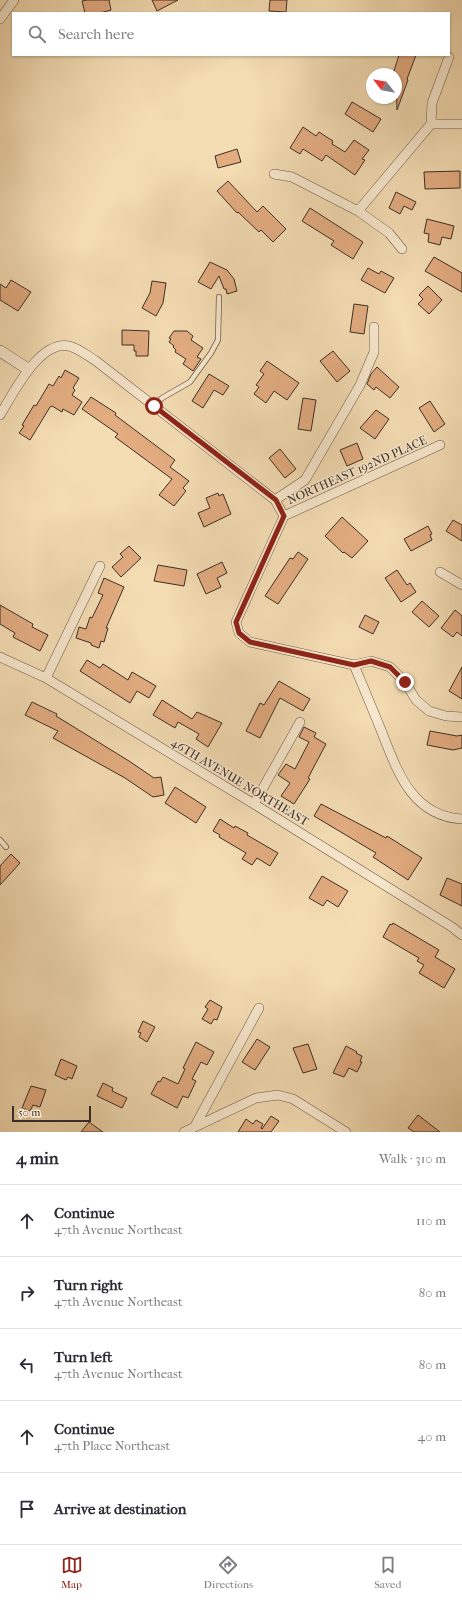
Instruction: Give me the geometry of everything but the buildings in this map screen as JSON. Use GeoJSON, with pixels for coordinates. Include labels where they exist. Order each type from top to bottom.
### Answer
{"type":"FeatureCollection","features":[{"type":"Feature","properties":{"kind":"street"},"geometry":{"type":"LineString","coordinates":[[0,19],[14,0]]}},
{"type":"Feature","properties":{"kind":"street"},"geometry":{"type":"LineString","coordinates":[[358,211],[431,124],[432,102],[449,57]]}},
{"type":"Feature","properties":{"kind":"street"},"geometry":{"type":"LineString","coordinates":[[431,124],[462,124]]}},
{"type":"Feature","properties":{"kind":"street"},"geometry":{"type":"LineString","coordinates":[[274,174],[292,177],[358,211],[389,233],[402,249]]}},
{"type":"Feature","properties":{"kind":"street"},"geometry":{"type":"LineString","coordinates":[[276,500],[305,480],[360,385],[374,352],[374,327]]}},
{"type":"Feature","properties":{"kind":"street"},"geometry":{"type":"LineString","coordinates":[[0,415],[28,369],[47,350],[58,346],[69,346],[96,361],[276,500],[284,516],[236,622],[239,633],[250,642],[354,665],[371,661],[390,667],[405,682],[416,700],[429,711],[446,716],[462,717]]}},
{"type":"Feature","properties":{"kind":"street"},"geometry":{"type":"LineString","coordinates":[[0,350],[28,369]]}},
{"type":"Feature","properties":{"kind":"street","name":"NORTHEAST 192ND PLACE"},"geometry":{"type":"LineString","coordinates":[[284,516],[440,445]]}},
{"type":"Feature","properties":{"kind":"street"},"geometry":{"type":"LineString","coordinates":[[46,678],[100,566]]}},
{"type":"Feature","properties":{"kind":"street"},"geometry":{"type":"LineString","coordinates":[[440,572],[462,585]]}},
{"type":"Feature","properties":{"kind":"street","name":"46TH AVENUE NORTHEAST"},"geometry":{"type":"LineString","coordinates":[[0,657],[46,678],[254,804],[452,927],[462,935]]}},
{"type":"Feature","properties":{"kind":"street"},"geometry":{"type":"LineString","coordinates":[[354,665],[399,775],[412,793],[427,807],[444,816],[462,819]]}},
{"type":"Feature","properties":{"kind":"street"},"geometry":{"type":"LineString","coordinates":[[254,804],[300,722]]}},
{"type":"Feature","properties":{"kind":"street"},"geometry":{"type":"LineString","coordinates":[[195,1126],[259,1008]]}},
{"type":"Feature","properties":{"kind":"street"},"geometry":{"type":"LineString","coordinates":[[184,1132],[256,1098],[278,1095],[293,1099],[346,1132]]}},
{"type":"Feature","properties":{"kind":"lane"},"geometry":{"type":"LineString","coordinates":[[154,406],[162,398],[190,382],[211,353],[218,340],[219,297]]}},
{"type":"Feature","properties":{"kind":"lane"},"geometry":{"type":"LineString","coordinates":[[0,840],[6,847]]}},
{"type":"Feature","properties":{"kind":"route"},"geometry":{"type":"LineString","coordinates":[[154,406],[276,500],[284,516],[236,622],[239,633],[250,642],[354,665],[371,661],[390,667],[405,682]]}}]}
